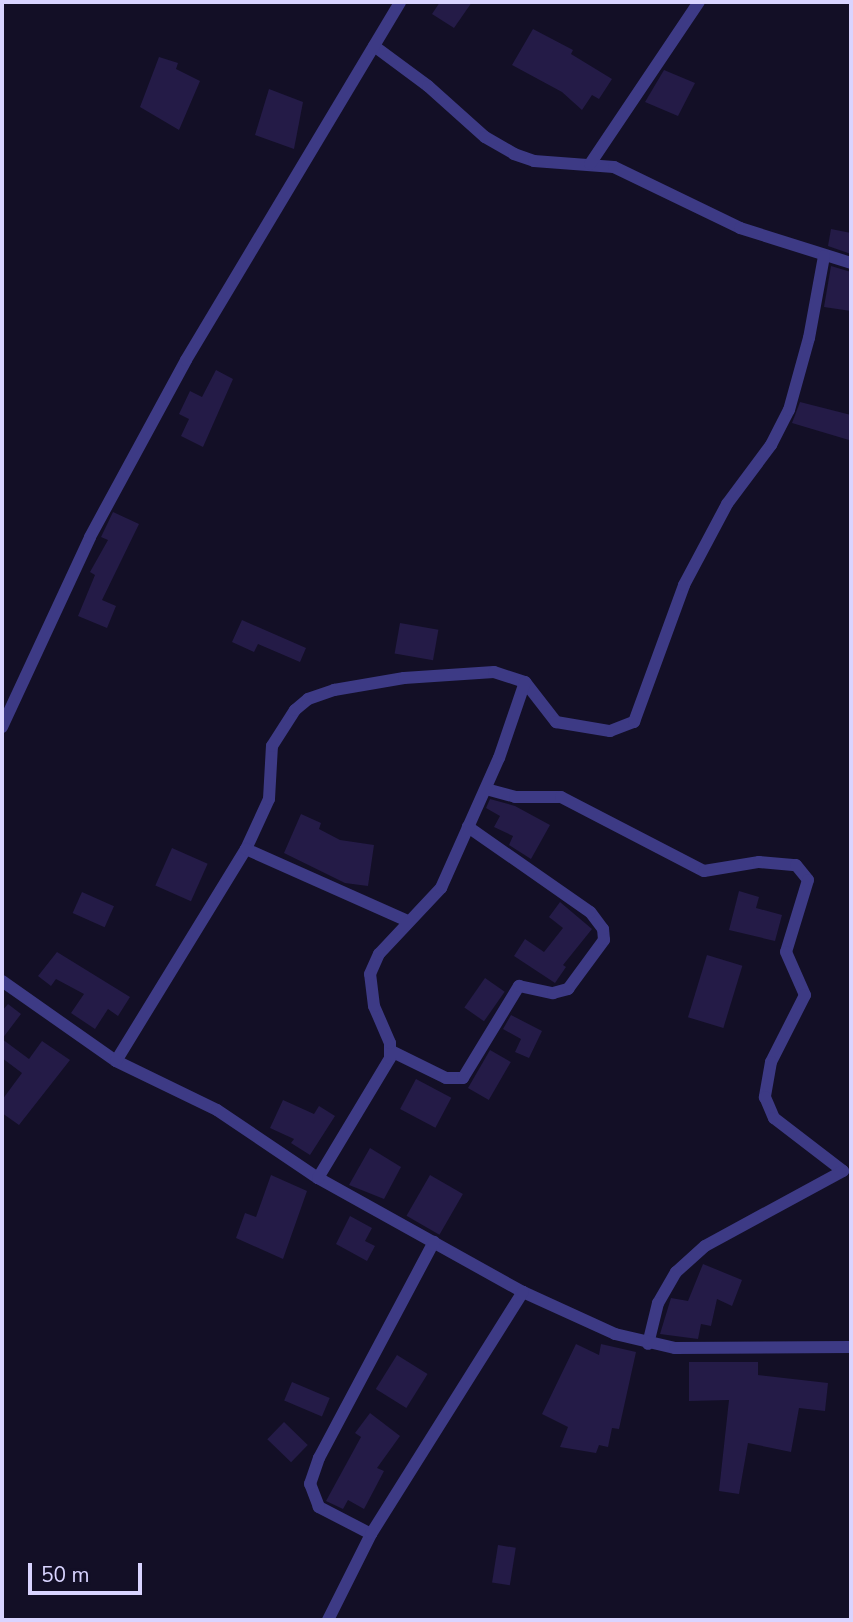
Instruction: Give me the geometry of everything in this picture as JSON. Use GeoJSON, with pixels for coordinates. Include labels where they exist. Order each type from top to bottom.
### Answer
{"type":"FeatureCollection","features":[{"type":"Feature","properties":{"kind":"street"},"geometry":{"type":"LineString","coordinates":[[2,727],[90,537],[186,360],[400,2]]}},
{"type":"Feature","properties":{"kind":"street"},"geometry":{"type":"LineString","coordinates":[[590,164],[699,2]]}},
{"type":"Feature","properties":{"kind":"street"},"geometry":{"type":"LineString","coordinates":[[374,46],[502,148],[534,161],[614,167],[740,228],[851,263]]}},
{"type":"Feature","properties":{"kind":"street"},"geometry":{"type":"LineString","coordinates":[[116,1061],[246,849],[269,799],[272,746],[309,699],[404,678],[476,671],[525,682],[556,722],[610,731],[634,722],[684,585],[727,504],[771,445],[789,410],[809,338],[824,256]]}},
{"type":"Feature","properties":{"kind":"street"},"geometry":{"type":"LineString","coordinates":[[468,827],[590,912],[604,929],[604,940],[568,989],[553,993],[519,986],[463,1078],[446,1077],[391,1051],[374,1006],[370,974],[379,954],[441,888],[468,827],[486,789],[525,682]]}},
{"type":"Feature","properties":{"kind":"street"},"geometry":{"type":"LineString","coordinates":[[486,789],[514,797],[561,797],[704,871],[759,862],[796,865],[806,873],[807,888],[786,952],[805,995],[771,1062],[765,1097],[774,1118],[843,1171],[705,1246],[676,1272],[658,1303],[648,1344]]}},
{"type":"Feature","properties":{"kind":"street"},"geometry":{"type":"LineString","coordinates":[[246,849],[408,921]]}},
{"type":"Feature","properties":{"kind":"street"},"geometry":{"type":"LineString","coordinates":[[2,981],[116,1061],[217,1110],[318,1178],[523,1292],[615,1334],[648,1344],[749,1349],[851,1347]]}},
{"type":"Feature","properties":{"kind":"street"},"geometry":{"type":"LineString","coordinates":[[318,1178],[391,1051]]}},
{"type":"Feature","properties":{"kind":"street"},"geometry":{"type":"LineString","coordinates":[[371,1534],[319,1507],[310,1484],[319,1458],[434,1242]]}},
{"type":"Feature","properties":{"kind":"street"},"geometry":{"type":"LineString","coordinates":[[328,1620],[371,1534],[523,1292]]}},
{"type":"Feature","properties":{"kind":"building"},"geometry":{"type":"Polygon","coordinates":[[[440,2],[472,2],[454,28],[432,14],[440,2]]]}},
{"type":"Feature","properties":{"kind":"building"},"geometry":{"type":"Polygon","coordinates":[[[533,29],[573,50],[571,54],[612,79],[599,99],[592,95],[582,110],[562,92],[512,65],[533,29]]]}},
{"type":"Feature","properties":{"kind":"building"},"geometry":{"type":"Polygon","coordinates":[[[159,57],[178,63],[176,69],[200,81],[179,130],[140,107],[159,57]]]}},
{"type":"Feature","properties":{"kind":"building"},"geometry":{"type":"Polygon","coordinates":[[[664,70],[695,83],[678,116],[645,102],[664,70]]]}},
{"type":"Feature","properties":{"kind":"building"},"geometry":{"type":"Polygon","coordinates":[[[269,89],[303,102],[294,149],[255,135],[269,89]]]}},
{"type":"Feature","properties":{"kind":"building"},"geometry":{"type":"Polygon","coordinates":[[[831,229],[851,233],[851,254],[828,246],[831,229]]]}},
{"type":"Feature","properties":{"kind":"building"},"geometry":{"type":"Polygon","coordinates":[[[831,266],[851,272],[851,311],[824,307],[831,266]]]}},
{"type":"Feature","properties":{"kind":"building"},"geometry":{"type":"Polygon","coordinates":[[[216,370],[233,379],[203,447],[181,436],[189,419],[179,414],[190,391],[202,397],[216,370]]]}},
{"type":"Feature","properties":{"kind":"building"},"geometry":{"type":"Polygon","coordinates":[[[800,402],[851,415],[849,440],[792,423],[800,402]]]}},
{"type":"Feature","properties":{"kind":"building"},"geometry":{"type":"Polygon","coordinates":[[[113,512],[139,524],[102,600],[116,606],[107,628],[78,616],[95,575],[90,572],[108,540],[101,537],[113,512]]]}},
{"type":"Feature","properties":{"kind":"building"},"geometry":{"type":"Polygon","coordinates":[[[242,620],[306,648],[300,662],[258,644],[254,652],[232,642],[242,620]]]}},
{"type":"Feature","properties":{"kind":"building"},"geometry":{"type":"Polygon","coordinates":[[[400,623],[438,630],[433,660],[395,654],[400,623]]]}},
{"type":"Feature","properties":{"kind":"building"},"geometry":{"type":"Polygon","coordinates":[[[490,799],[515,806],[550,825],[531,859],[509,845],[513,836],[494,827],[500,816],[486,808],[490,799]]]}},
{"type":"Feature","properties":{"kind":"building"},"geometry":{"type":"Polygon","coordinates":[[[301,814],[321,823],[319,829],[340,840],[374,845],[368,886],[345,883],[284,853],[301,814]]]}},
{"type":"Feature","properties":{"kind":"building"},"geometry":{"type":"Polygon","coordinates":[[[172,848],[208,864],[191,901],[155,885],[172,848]]]}},
{"type":"Feature","properties":{"kind":"building"},"geometry":{"type":"Polygon","coordinates":[[[739,891],[759,897],[756,908],[782,915],[775,941],[729,930],[739,891]]]}},
{"type":"Feature","properties":{"kind":"building"},"geometry":{"type":"Polygon","coordinates":[[[82,892],[114,906],[105,927],[73,913],[82,892]]]}},
{"type":"Feature","properties":{"kind":"building"},"geometry":{"type":"Polygon","coordinates":[[[560,902],[592,929],[563,965],[566,967],[555,983],[514,956],[525,939],[544,952],[563,928],[549,917],[560,902]]]}},
{"type":"Feature","properties":{"kind":"building"},"geometry":{"type":"Polygon","coordinates":[[[57,952],[130,997],[118,1016],[108,1009],[95,1029],[71,1013],[84,994],[56,979],[51,986],[38,976],[57,952]]]}},
{"type":"Feature","properties":{"kind":"building"},"geometry":{"type":"Polygon","coordinates":[[[707,955],[742,966],[723,1028],[688,1017],[707,955]]]}},
{"type":"Feature","properties":{"kind":"building"},"geometry":{"type":"Polygon","coordinates":[[[485,978],[505,992],[484,1021],[464,1007],[485,978]]]}},
{"type":"Feature","properties":{"kind":"building"},"geometry":{"type":"Polygon","coordinates":[[[8,1004],[21,1014],[2,1039],[2,1011],[8,1004]]]}},
{"type":"Feature","properties":{"kind":"building"},"geometry":{"type":"Polygon","coordinates":[[[511,1015],[542,1031],[529,1058],[515,1052],[521,1039],[503,1029],[511,1015]]]}},
{"type":"Feature","properties":{"kind":"building"},"geometry":{"type":"Polygon","coordinates":[[[2,1039],[29,1059],[42,1041],[70,1060],[19,1125],[2,1113],[2,1100],[22,1073],[2,1058],[2,1039]]]}},
{"type":"Feature","properties":{"kind":"building"},"geometry":{"type":"Polygon","coordinates":[[[490,1050],[511,1062],[489,1100],[468,1088],[490,1050]]]}},
{"type":"Feature","properties":{"kind":"building"},"geometry":{"type":"Polygon","coordinates":[[[416,1079],[451,1098],[435,1128],[400,1109],[416,1079]]]}},
{"type":"Feature","properties":{"kind":"building"},"geometry":{"type":"Polygon","coordinates":[[[283,1100],[314,1114],[319,1106],[335,1116],[310,1155],[291,1143],[294,1139],[270,1128],[283,1100]]]}},
{"type":"Feature","properties":{"kind":"building"},"geometry":{"type":"Polygon","coordinates":[[[370,1148],[401,1167],[384,1199],[349,1185],[370,1148]]]}},
{"type":"Feature","properties":{"kind":"building"},"geometry":{"type":"Polygon","coordinates":[[[271,1175],[307,1191],[283,1259],[236,1238],[245,1213],[256,1217],[271,1175]]]}},
{"type":"Feature","properties":{"kind":"building"},"geometry":{"type":"Polygon","coordinates":[[[430,1175],[463,1194],[439,1235],[406,1216],[430,1175]]]}},
{"type":"Feature","properties":{"kind":"building"},"geometry":{"type":"Polygon","coordinates":[[[350,1216],[372,1228],[365,1241],[375,1246],[367,1261],[336,1244],[350,1216]]]}},
{"type":"Feature","properties":{"kind":"building"},"geometry":{"type":"Polygon","coordinates":[[[703,1264],[742,1280],[732,1306],[717,1299],[711,1326],[701,1324],[698,1339],[660,1334],[671,1298],[688,1301],[703,1264]]]}},
{"type":"Feature","properties":{"kind":"building"},"geometry":{"type":"Polygon","coordinates":[[[576,1344],[599,1355],[601,1344],[636,1352],[619,1429],[612,1428],[608,1447],[599,1445],[596,1453],[560,1447],[568,1427],[542,1414],[576,1344]]]}},
{"type":"Feature","properties":{"kind":"building"},"geometry":{"type":"Polygon","coordinates":[[[397,1355],[428,1374],[406,1408],[376,1389],[397,1355]]]}},
{"type":"Feature","properties":{"kind":"building"},"geometry":{"type":"Polygon","coordinates":[[[689,1362],[758,1362],[758,1375],[828,1383],[825,1411],[799,1408],[791,1452],[748,1443],[739,1494],[719,1491],[729,1400],[689,1401],[689,1362]]]}},
{"type":"Feature","properties":{"kind":"building"},"geometry":{"type":"Polygon","coordinates":[[[292,1382],[330,1398],[322,1416],[284,1400],[292,1382]]]}},
{"type":"Feature","properties":{"kind":"building"},"geometry":{"type":"Polygon","coordinates":[[[370,1413],[400,1436],[377,1468],[384,1471],[364,1509],[348,1500],[343,1509],[326,1501],[361,1437],[355,1433],[370,1413]]]}},
{"type":"Feature","properties":{"kind":"building"},"geometry":{"type":"Polygon","coordinates":[[[284,1422],[308,1445],[291,1462],[267,1439],[284,1422]]]}},
{"type":"Feature","properties":{"kind":"building"},"geometry":{"type":"Polygon","coordinates":[[[498,1545],[516,1548],[510,1585],[492,1583],[498,1545]]]}}]}
